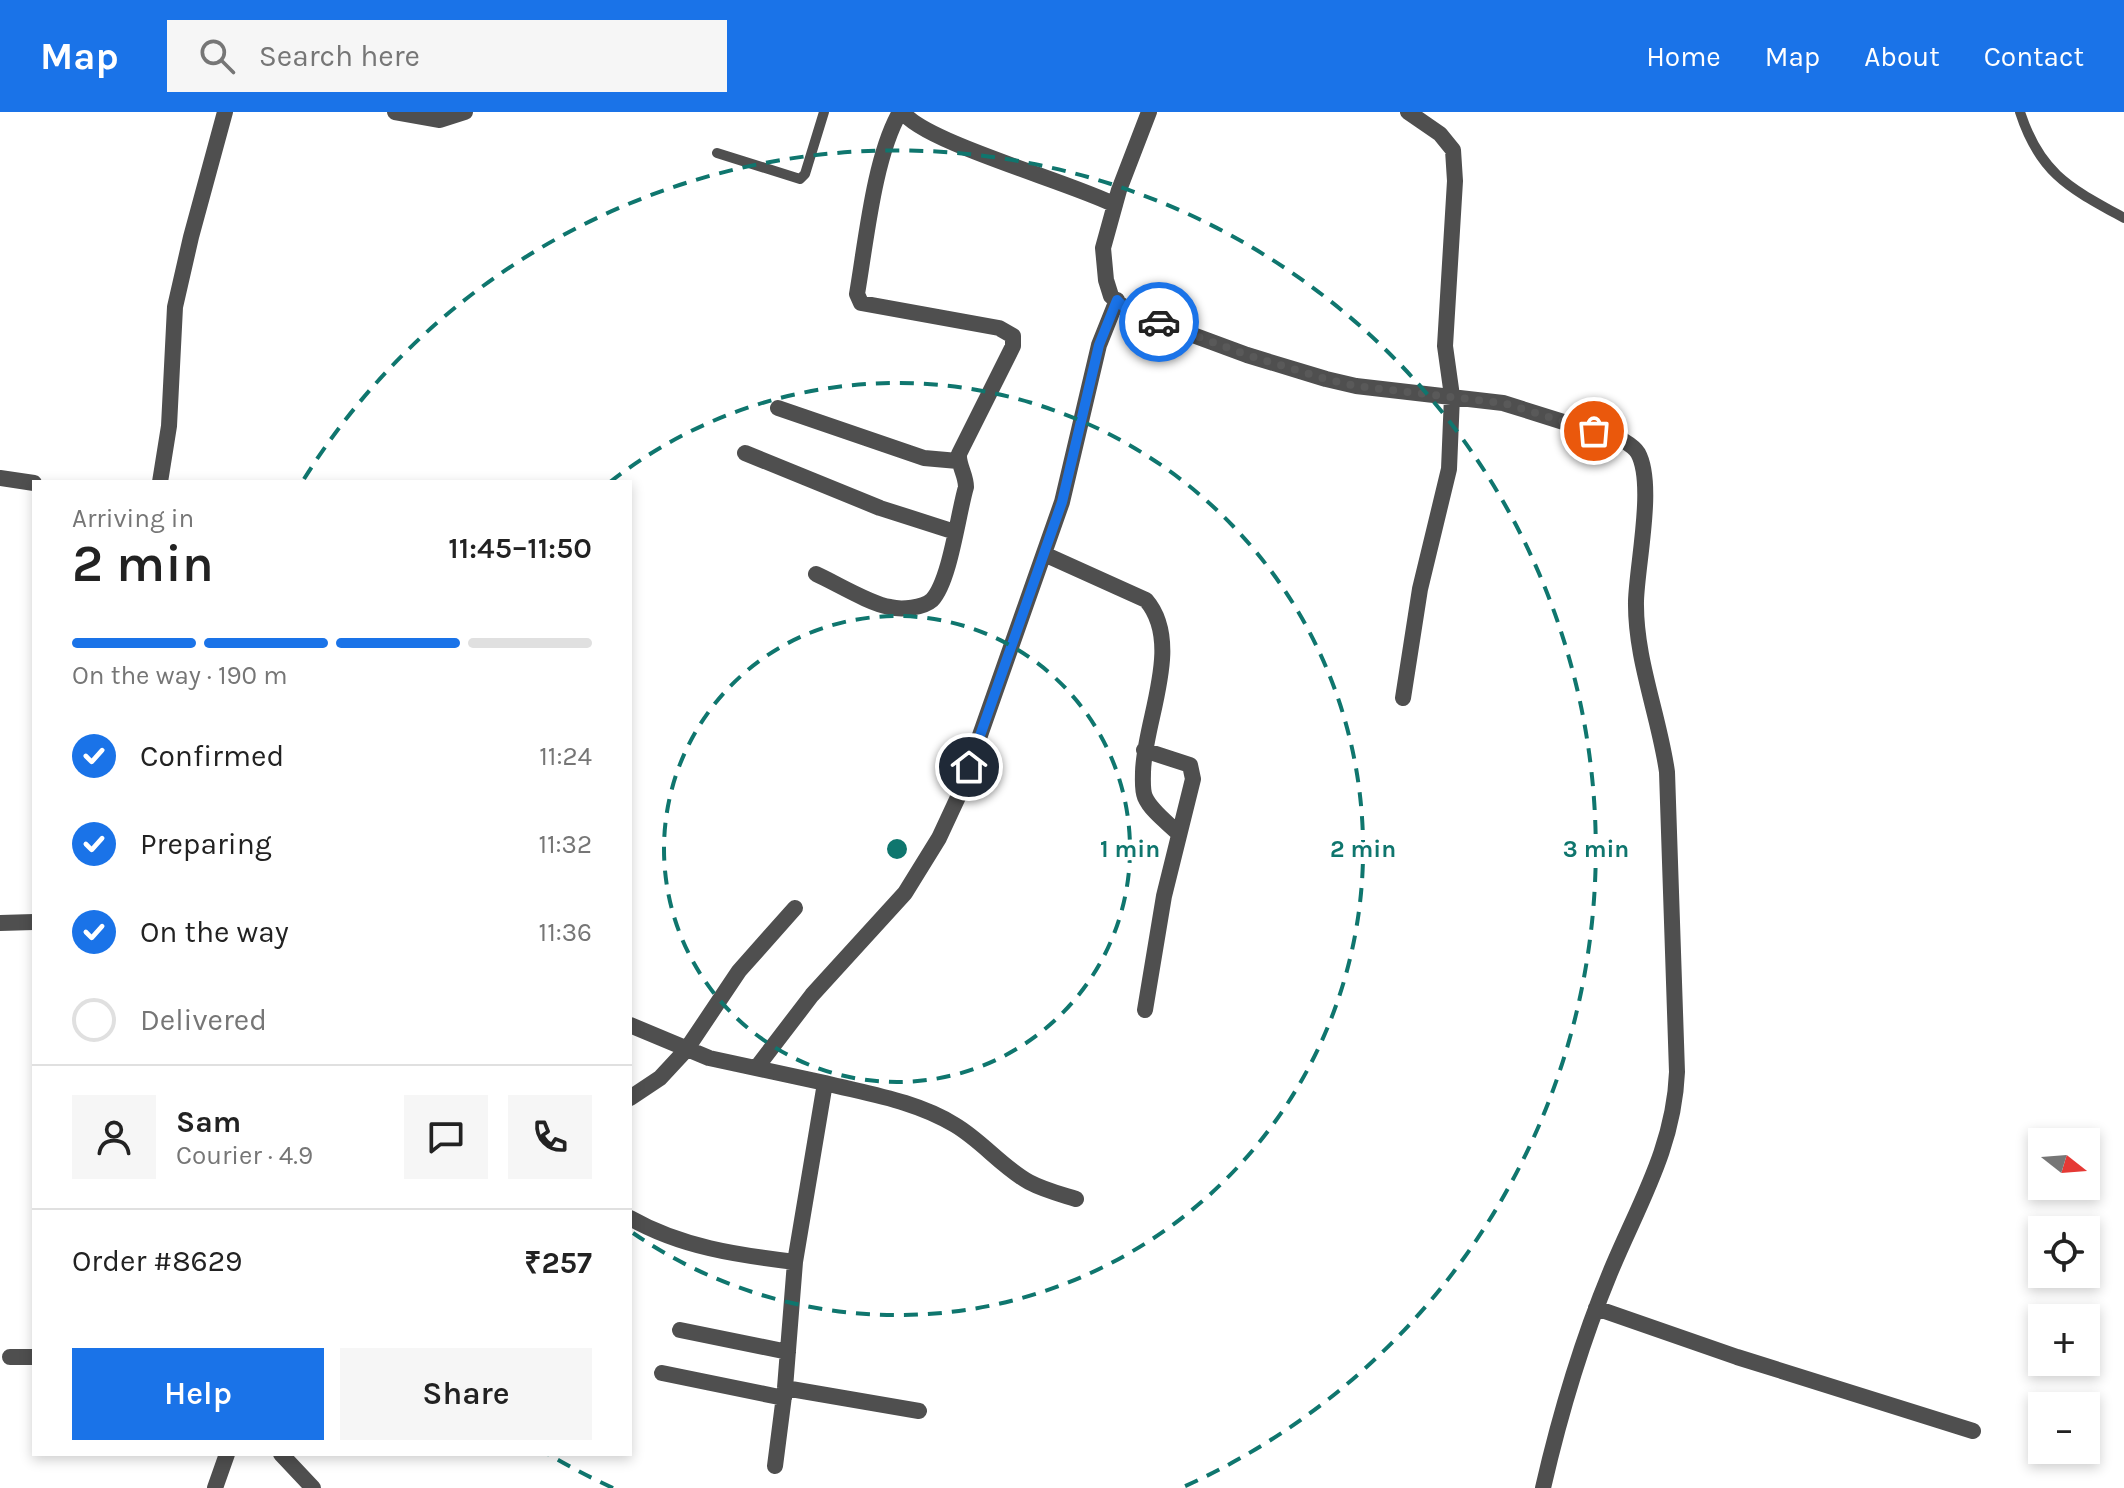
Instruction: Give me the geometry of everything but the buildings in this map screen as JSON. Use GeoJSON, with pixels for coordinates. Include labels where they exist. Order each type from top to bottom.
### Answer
{"type":"FeatureCollection","features":[{"type":"Feature","properties":{"kind":"street"},"geometry":{"type":"LineString","coordinates":[[160,480],[169,426],[175,307],[225,112]]}},
{"type":"Feature","properties":{"kind":"street"},"geometry":{"type":"LineString","coordinates":[[395,112],[440,120],[465,112]]}},
{"type":"Feature","properties":{"kind":"street"},"geometry":{"type":"LineString","coordinates":[[958,461],[1013,346],[1013,336],[999,328],[861,303],[857,294],[873,198],[892,124],[901,112],[935,135],[1101,199]]}},
{"type":"Feature","properties":{"kind":"street"},"geometry":{"type":"LineString","coordinates":[[1149,112],[1101,199],[1106,280],[1111,296],[1128,311],[1247,355],[1326,379],[1356,386],[1503,403],[1624,441],[1637,450],[1642,466],[1642,537],[1636,602],[1640,640],[1667,772],[1676,1104],[1652,1184],[1578,1353],[1543,1488]]}},
{"type":"Feature","properties":{"kind":"street"},"geometry":{"type":"LineString","coordinates":[[1403,698],[1420,589],[1449,469],[1452,396],[1445,346],[1455,181],[1453,150],[1440,134],[1408,112]]}},
{"type":"Feature","properties":{"kind":"street"},"geometry":{"type":"LineString","coordinates":[[757,1067],[812,995],[905,893],[922,870],[959,795],[1044,554],[1072,465],[1099,345],[1117,300]]}},
{"type":"Feature","properties":{"kind":"street"},"geometry":{"type":"LineString","coordinates":[[778,408],[924,458],[958,461]]}},
{"type":"Feature","properties":{"kind":"street"},"geometry":{"type":"LineString","coordinates":[[745,453],[880,508],[955,532]]}},
{"type":"Feature","properties":{"kind":"street"},"geometry":{"type":"LineString","coordinates":[[816,574],[890,608],[921,606],[931,600],[939,587],[966,487],[966,475],[958,461]]}},
{"type":"Feature","properties":{"kind":"street"},"geometry":{"type":"LineString","coordinates":[[0,478],[32,483]]}},
{"type":"Feature","properties":{"kind":"street"},"geometry":{"type":"LineString","coordinates":[[1044,554],[1146,600],[1157,613],[1161,639],[1160,684],[1144,750],[1145,796],[1178,833]]}},
{"type":"Feature","properties":{"kind":"street"},"geometry":{"type":"LineString","coordinates":[[1144,750],[1190,765],[1193,771],[1178,833],[1145,1010]]}},
{"type":"Feature","properties":{"kind":"street"},"geometry":{"type":"LineString","coordinates":[[632,1097],[660,1078],[686,1050],[739,971],[795,908]]}},
{"type":"Feature","properties":{"kind":"street"},"geometry":{"type":"LineString","coordinates":[[0,923],[32,922]]}},
{"type":"Feature","properties":{"kind":"street"},"geometry":{"type":"LineString","coordinates":[[632,1026],[709,1058],[905,1102],[953,1123],[1027,1180],[1076,1199]]}},
{"type":"Feature","properties":{"kind":"street"},"geometry":{"type":"LineString","coordinates":[[775,1466],[785,1393],[795,1262],[825,1083]]}},
{"type":"Feature","properties":{"kind":"street"},"geometry":{"type":"LineString","coordinates":[[632,1219],[691,1244],[734,1254],[795,1262]]}},
{"type":"Feature","properties":{"kind":"street"},"geometry":{"type":"LineString","coordinates":[[1596,1308],[1737,1357],[1973,1431]]}},
{"type":"Feature","properties":{"kind":"street"},"geometry":{"type":"LineString","coordinates":[[680,1330],[788,1352]]}},
{"type":"Feature","properties":{"kind":"street"},"geometry":{"type":"LineString","coordinates":[[10,1357],[32,1357]]}},
{"type":"Feature","properties":{"kind":"street"},"geometry":{"type":"LineString","coordinates":[[662,1373],[919,1411]]}},
{"type":"Feature","properties":{"kind":"street"},"geometry":{"type":"LineString","coordinates":[[215,1488],[226,1456]]}},
{"type":"Feature","properties":{"kind":"street"},"geometry":{"type":"LineString","coordinates":[[283,1456],[310,1484]]}},
{"type":"Feature","properties":{"kind":"lane"},"geometry":{"type":"LineString","coordinates":[[717,153],[800,179],[805,174],[824,112]]}},
{"type":"Feature","properties":{"kind":"lane"},"geometry":{"type":"LineString","coordinates":[[2020,112],[2038,156],[2048,168],[2084,196],[2124,218]]}},
{"type":"Feature","properties":{"kind":"way so far"},"geometry":{"type":"LineString","coordinates":[[1159,322],[1247,355],[1326,379],[1356,386],[1503,403],[1594,431]]}},
{"type":"Feature","properties":{"kind":"route"},"geometry":{"type":"LineString","coordinates":[[969,767],[1062,502],[1099,345],[1117,300],[1128,311],[1159,322]]}}]}
